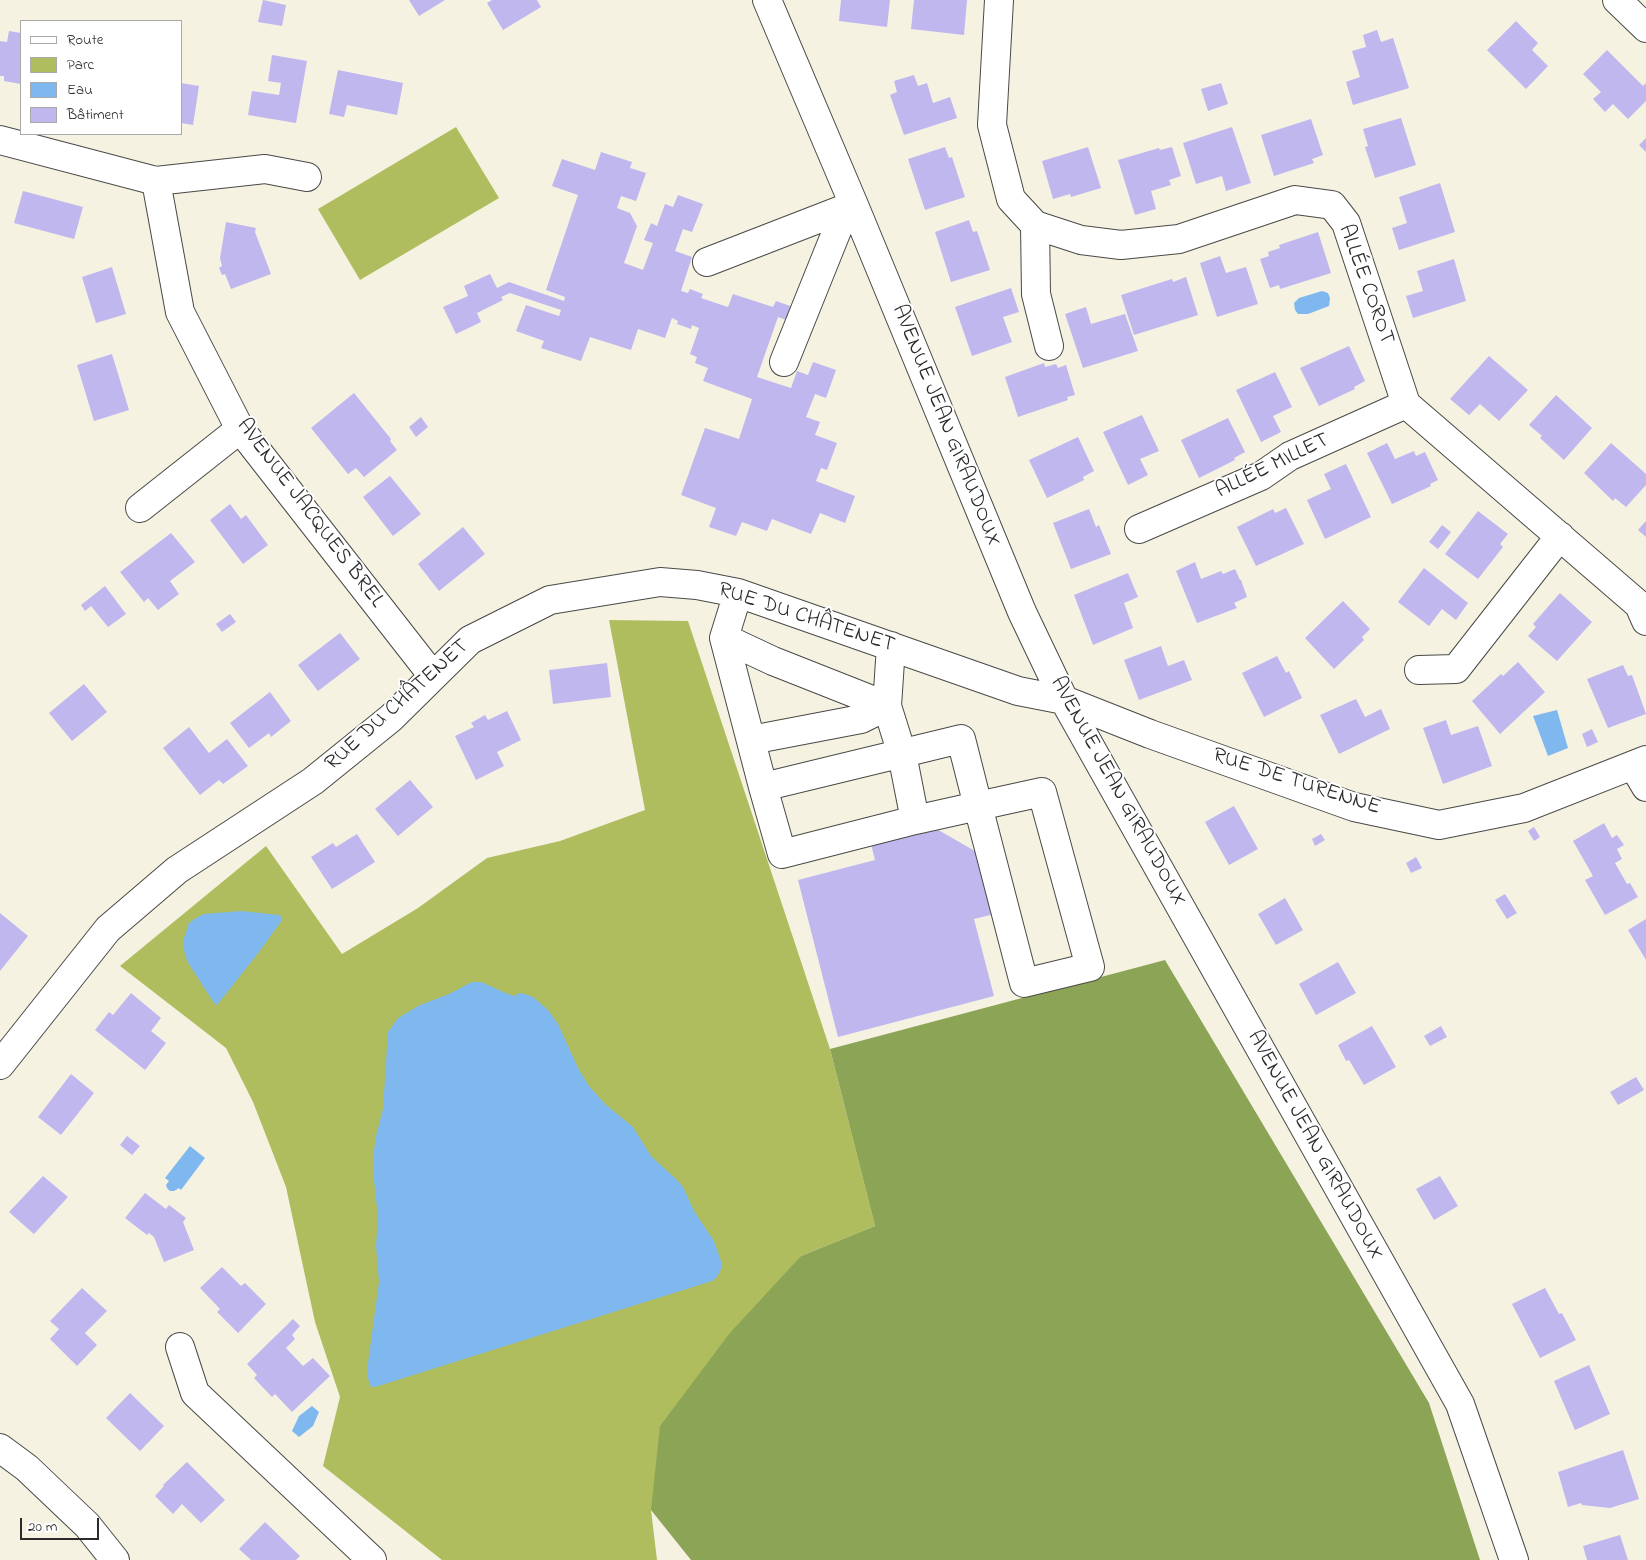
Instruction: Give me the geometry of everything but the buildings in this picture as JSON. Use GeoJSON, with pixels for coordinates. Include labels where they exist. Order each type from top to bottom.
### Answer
{"type":"FeatureCollection","features":[{"type":"Feature","properties":{"kind":"street","name":"AVENUE JEAN GIRAUDOUX"},"geometry":{"type":"LineString","coordinates":[[767,0],[850,207],[1018,603],[1064,700],[1460,1404],[1514,1560]]}},
{"type":"Feature","properties":{"kind":"street","name":"ALLÉE COROT"},"geometry":{"type":"LineString","coordinates":[[999,0],[992,125],[1011,199],[1035,225],[1081,240],[1122,245],[1179,239],[1295,200],[1332,205],[1346,223],[1406,404]]}},
{"type":"Feature","properties":{"kind":"street"},"geometry":{"type":"LineString","coordinates":[[1617,0],[1646,28]]}},
{"type":"Feature","properties":{"kind":"street"},"geometry":{"type":"LineString","coordinates":[[0,140],[156,181],[265,169],[307,177]]}},
{"type":"Feature","properties":{"kind":"street","name":"AVENUE JACQUES BREL"},"geometry":{"type":"LineString","coordinates":[[156,181],[180,312],[240,429],[433,676]]}},
{"type":"Feature","properties":{"kind":"street"},"geometry":{"type":"LineString","coordinates":[[707,262],[850,207]]}},
{"type":"Feature","properties":{"kind":"street"},"geometry":{"type":"LineString","coordinates":[[784,362],[850,207]]}},
{"type":"Feature","properties":{"kind":"street"},"geometry":{"type":"LineString","coordinates":[[1035,225],[1036,294],[1049,346]]}},
{"type":"Feature","properties":{"kind":"street"},"geometry":{"type":"LineString","coordinates":[[1406,404],[1639,605],[1646,621]]}},
{"type":"Feature","properties":{"kind":"street","name":"ALLÉE MILLET"},"geometry":{"type":"LineString","coordinates":[[1139,529],[1261,476],[1290,456],[1406,404]]}},
{"type":"Feature","properties":{"kind":"street"},"geometry":{"type":"LineString","coordinates":[[140,508],[240,429]]}},
{"type":"Feature","properties":{"kind":"street"},"geometry":{"type":"LineString","coordinates":[[1419,670],[1456,669],[1560,536]]}},
{"type":"Feature","properties":{"kind":"street","name":"RUE DU CHÂTENET"},"geometry":{"type":"LineString","coordinates":[[0,1065],[108,929],[177,870],[313,781],[391,718],[470,640],[550,600],[660,582],[697,585],[738,593],[1018,691],[1064,700]]}},
{"type":"Feature","properties":{"kind":"street"},"geometry":{"type":"LineString","coordinates":[[738,593],[724,638],[763,787],[782,854],[915,820],[978,806],[1042,792],[1090,967],[1024,983],[978,806],[960,739],[763,787]]}},
{"type":"Feature","properties":{"kind":"street"},"geometry":{"type":"LineString","coordinates":[[724,638],[773,661],[887,706]]}},
{"type":"Feature","properties":{"kind":"street"},"geometry":{"type":"LineString","coordinates":[[890,646],[887,706],[902,754],[915,820]]}},
{"type":"Feature","properties":{"kind":"street","name":"RUE DE TURENNE"},"geometry":{"type":"LineString","coordinates":[[1064,700],[1150,734],[1354,807],[1439,824],[1524,808],[1642,770]]}},
{"type":"Feature","properties":{"kind":"street"},"geometry":{"type":"LineString","coordinates":[[751,740],[861,718],[887,706]]}},
{"type":"Feature","properties":{"kind":"street"},"geometry":{"type":"LineString","coordinates":[[180,1347],[195,1393],[372,1560]]}},
{"type":"Feature","properties":{"kind":"street"},"geometry":{"type":"LineString","coordinates":[[0,1448],[27,1468],[87,1525],[115,1560]]}},
{"type":"Feature","properties":{"kind":"green space"},"geometry":{"type":"Polygon","coordinates":[[[456,127],[499,198],[360,280],[318,209],[456,127]]]}},
{"type":"Feature","properties":{"kind":"green space"},"geometry":{"type":"Polygon","coordinates":[[[609,620],[688,621],[830,1049],[875,1226],[801,1256],[651,1510],[657,1560],[442,1560],[323,1466],[340,1397],[315,1322],[286,1187],[253,1102],[226,1048],[120,966],[266,846],[342,954],[418,908],[487,858],[560,841],[645,810],[609,620]]]}},
{"type":"Feature","properties":{"kind":"green space"},"geometry":{"type":"Polygon","coordinates":[[[1165,960],[1429,1403],[1480,1560],[691,1560],[651,1510],[660,1426],[729,1334],[801,1256],[875,1226],[830,1049],[1165,960]]]}},
{"type":"Feature","properties":{"kind":"water"},"geometry":{"type":"Polygon","coordinates":[[[1322,291],[1328,293],[1330,298],[1329,306],[1308,314],[1298,314],[1294,303],[1299,298],[1322,291]]]}},
{"type":"Feature","properties":{"kind":"water"},"geometry":{"type":"Polygon","coordinates":[[[1557,710],[1568,748],[1548,756],[1533,716],[1557,710]]]}},
{"type":"Feature","properties":{"kind":"water"},"geometry":{"type":"Polygon","coordinates":[[[241,911],[279,915],[282,917],[282,920],[217,1005],[187,961],[184,950],[184,938],[189,923],[204,914],[241,911]]]}},
{"type":"Feature","properties":{"kind":"water"},"geometry":{"type":"Polygon","coordinates":[[[472,982],[481,982],[515,996],[519,993],[525,994],[533,997],[548,1010],[558,1024],[579,1070],[589,1086],[605,1104],[633,1127],[651,1156],[683,1187],[694,1211],[714,1241],[721,1261],[721,1269],[717,1277],[712,1281],[371,1387],[367,1370],[379,1282],[376,1246],[378,1218],[374,1180],[374,1151],[383,1109],[388,1032],[398,1018],[420,1005],[449,994],[472,982]]]}},
{"type":"Feature","properties":{"kind":"water"},"geometry":{"type":"Polygon","coordinates":[[[190,1146],[205,1158],[181,1190],[179,1188],[170,1191],[166,1185],[169,1181],[165,1178],[190,1146]]]}},
{"type":"Feature","properties":{"kind":"water"},"geometry":{"type":"Polygon","coordinates":[[[312,1406],[319,1412],[313,1426],[299,1437],[292,1431],[299,1416],[312,1406]]]}}]}
